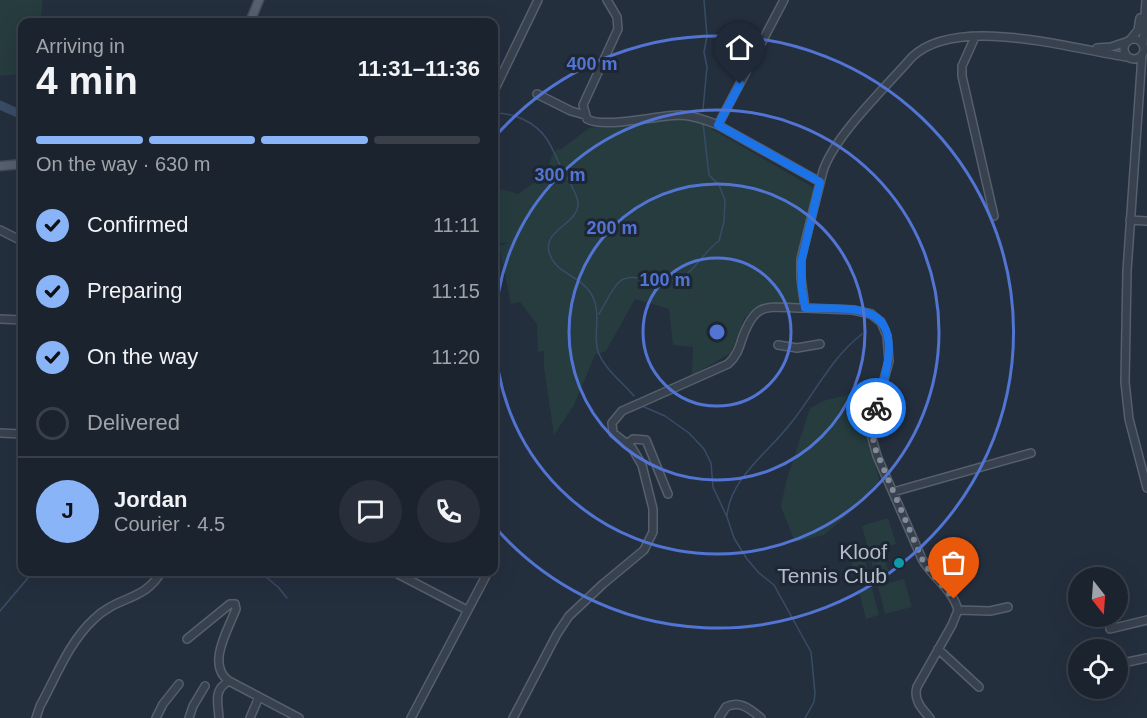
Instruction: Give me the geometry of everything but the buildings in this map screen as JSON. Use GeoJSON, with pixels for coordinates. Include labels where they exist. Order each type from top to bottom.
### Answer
{"type":"FeatureCollection","features":[{"type":"Feature","properties":{"kind":"main road"},"geometry":{"type":"LineString","coordinates":[[252,18],[259,0]]}},
{"type":"Feature","properties":{"kind":"main road"},"geometry":{"type":"LineString","coordinates":[[0,166],[18,164]]}},
{"type":"Feature","properties":{"kind":"street"},"geometry":{"type":"LineString","coordinates":[[498,83],[538,0]]}},
{"type":"Feature","properties":{"kind":"street"},"geometry":{"type":"LineString","coordinates":[[585,115],[584,105],[618,29],[617,17],[607,0]]}},
{"type":"Feature","properties":{"kind":"street"},"geometry":{"type":"LineString","coordinates":[[718,125],[784,0]]}},
{"type":"Feature","properties":{"kind":"street"},"geometry":{"type":"LineString","coordinates":[[1141,83],[1124,49],[1139,27],[1144,0]]}},
{"type":"Feature","properties":{"kind":"street"},"geometry":{"type":"LineString","coordinates":[[1144,0],[1144,51],[1136,128],[1125,315],[1125,393],[1129,419],[1147,488]]}},
{"type":"Feature","properties":{"kind":"street"},"geometry":{"type":"LineString","coordinates":[[805,308],[801,263],[828,158],[838,143],[918,52],[937,43],[975,37],[1014,38],[1137,59],[1142,55]]}},
{"type":"Feature","properties":{"kind":"street"},"geometry":{"type":"LineString","coordinates":[[975,37],[962,66],[962,76],[994,216]]}},
{"type":"Feature","properties":{"kind":"street"},"geometry":{"type":"LineString","coordinates":[[1089,49],[1106,48],[1136,39],[1143,44]]}},
{"type":"Feature","properties":{"kind":"street"},"geometry":{"type":"LineString","coordinates":[[537,94],[571,111],[585,115],[591,121],[602,123],[686,116],[702,119],[718,125],[820,182]]}},
{"type":"Feature","properties":{"kind":"street"},"geometry":{"type":"LineString","coordinates":[[1130,220],[1147,221]]}},
{"type":"Feature","properties":{"kind":"street"},"geometry":{"type":"LineString","coordinates":[[0,230],[18,239]]}},
{"type":"Feature","properties":{"kind":"street"},"geometry":{"type":"LineString","coordinates":[[513,718],[557,634],[569,616],[644,550],[653,532],[653,509],[642,465],[636,453],[615,436],[612,421],[621,411],[728,364],[739,349],[750,318],[758,311],[772,308],[853,310],[871,314],[881,322],[887,336],[889,361],[872,429],[877,456],[922,559],[954,599],[958,610],[915,692],[918,702],[930,718]]}},
{"type":"Feature","properties":{"kind":"street"},"geometry":{"type":"LineString","coordinates":[[0,319],[18,321]]}},
{"type":"Feature","properties":{"kind":"street"},"geometry":{"type":"LineString","coordinates":[[778,345],[798,348],[820,344]]}},
{"type":"Feature","properties":{"kind":"street"},"geometry":{"type":"LineString","coordinates":[[0,433],[18,434]]}},
{"type":"Feature","properties":{"kind":"street"},"geometry":{"type":"LineString","coordinates":[[627,444],[633,439],[646,440],[668,494]]}},
{"type":"Feature","properties":{"kind":"street"},"geometry":{"type":"LineString","coordinates":[[893,492],[1031,453]]}},
{"type":"Feature","properties":{"kind":"street"},"geometry":{"type":"LineString","coordinates":[[36,718],[40,706],[84,628],[105,609],[150,588],[158,576]]}},
{"type":"Feature","properties":{"kind":"street"},"geometry":{"type":"LineString","coordinates":[[402,576],[467,610]]}},
{"type":"Feature","properties":{"kind":"street"},"geometry":{"type":"LineString","coordinates":[[411,718],[486,576]]}},
{"type":"Feature","properties":{"kind":"street"},"geometry":{"type":"LineString","coordinates":[[187,639],[230,603],[235,604],[236,609],[225,634],[218,663],[220,673],[229,681],[299,718]]}},
{"type":"Feature","properties":{"kind":"street"},"geometry":{"type":"LineString","coordinates":[[958,610],[990,611],[1008,607]]}},
{"type":"Feature","properties":{"kind":"street"},"geometry":{"type":"LineString","coordinates":[[1110,629],[1147,620]]}},
{"type":"Feature","properties":{"kind":"street"},"geometry":{"type":"LineString","coordinates":[[938,649],[979,687]]}},
{"type":"Feature","properties":{"kind":"street"},"geometry":{"type":"LineString","coordinates":[[1128,662],[1147,658]]}},
{"type":"Feature","properties":{"kind":"street"},"geometry":{"type":"LineString","coordinates":[[219,718],[218,692],[222,685],[229,681]]}},
{"type":"Feature","properties":{"kind":"street"},"geometry":{"type":"LineString","coordinates":[[156,718],[178,684]]}},
{"type":"Feature","properties":{"kind":"street"},"geometry":{"type":"LineString","coordinates":[[189,718],[205,686]]}},
{"type":"Feature","properties":{"kind":"street"},"geometry":{"type":"LineString","coordinates":[[250,718],[259,697]]}},
{"type":"Feature","properties":{"kind":"street"},"geometry":{"type":"LineString","coordinates":[[719,718],[726,707],[738,704],[761,718]]}},
{"type":"Feature","properties":{"kind":"green space"},"geometry":{"type":"Polygon","coordinates":[[[0,0],[43,0],[41,18],[18,18],[18,74],[0,76],[0,0]]]}},
{"type":"Feature","properties":{"kind":"green space"},"geometry":{"type":"Polygon","coordinates":[[[680,118],[705,125],[814,188],[797,260],[799,304],[760,305],[745,317],[731,353],[692,375],[693,347],[673,345],[669,309],[635,299],[606,351],[595,355],[574,405],[554,435],[544,368],[544,351],[538,352],[537,324],[520,302],[511,304],[499,246],[509,243],[498,242],[498,188],[518,194],[545,175],[552,156],[558,148],[560,150],[589,128],[680,118]]]}},
{"type":"Feature","properties":{"kind":"green space"},"geometry":{"type":"Polygon","coordinates":[[[875,388],[869,409],[868,433],[880,483],[824,535],[795,542],[781,507],[786,482],[810,408],[823,401],[875,388]]]}},
{"type":"Feature","properties":{"kind":"green space"},"geometry":{"type":"Polygon","coordinates":[[[888,518],[896,544],[869,552],[862,526],[888,518]]]}},
{"type":"Feature","properties":{"kind":"green space"},"geometry":{"type":"Polygon","coordinates":[[[883,552],[890,578],[877,582],[870,556],[883,552]]]}},
{"type":"Feature","properties":{"kind":"green space"},"geometry":{"type":"Polygon","coordinates":[[[864,557],[871,583],[858,587],[851,561],[864,557]]]}},
{"type":"Feature","properties":{"kind":"green space"},"geometry":{"type":"Polygon","coordinates":[[[904,579],[912,607],[885,614],[878,586],[904,579]]]}},
{"type":"Feature","properties":{"kind":"green space"},"geometry":{"type":"Polygon","coordinates":[[[872,588],[879,615],[866,619],[859,592],[872,588]]]}},
{"type":"Feature","properties":{"kind":"waterway"},"geometry":{"type":"LineString","coordinates":[[703,109],[707,67],[704,52],[707,36],[704,0]]}},
{"type":"Feature","properties":{"kind":"waterway"},"geometry":{"type":"LineString","coordinates":[[0,105],[18,113]]}},
{"type":"Feature","properties":{"kind":"waterway"},"geometry":{"type":"LineString","coordinates":[[498,113],[524,119],[541,132],[575,192],[578,200],[577,211],[551,238],[549,252],[561,270],[579,281],[590,292],[596,308],[596,339],[599,354],[610,371],[634,396]]}},
{"type":"Feature","properties":{"kind":"waterway"},"geometry":{"type":"LineString","coordinates":[[599,314],[619,282],[631,277],[663,281],[678,279],[689,272],[719,241],[724,221],[725,200],[719,185],[709,175],[703,123]]}},
{"type":"Feature","properties":{"kind":"waterway"},"geometry":{"type":"LineString","coordinates":[[727,516],[735,490],[743,478],[800,412],[841,354],[862,334]]}},
{"type":"Feature","properties":{"kind":"waterway"},"geometry":{"type":"LineString","coordinates":[[642,406],[665,416],[689,433],[704,449],[711,463],[713,487],[734,538],[747,559],[774,585],[811,652],[815,693],[814,702],[805,718]]}},
{"type":"Feature","properties":{"kind":"waterway"},"geometry":{"type":"LineString","coordinates":[[0,611],[30,576]]}},
{"type":"Feature","properties":{"kind":"waterway"},"geometry":{"type":"LineString","coordinates":[[265,576],[287,598]]}},
{"type":"Feature","properties":{"kind":"way so far"},"geometry":{"type":"LineString","coordinates":[[876,408],[872,424],[872,438],[877,456],[922,559],[954,599]]}},
{"type":"Feature","properties":{"kind":"place","name":"Kloof Tennis Club"},"geometry":{"type":"Point","coordinates":[899,563]}},
{"type":"Feature","properties":{"kind":"route"},"geometry":{"type":"LineString","coordinates":[[740,84],[718,125],[820,182],[801,259],[805,308],[853,310],[871,314],[881,322],[887,336],[890,355],[876,408]]}}]}
